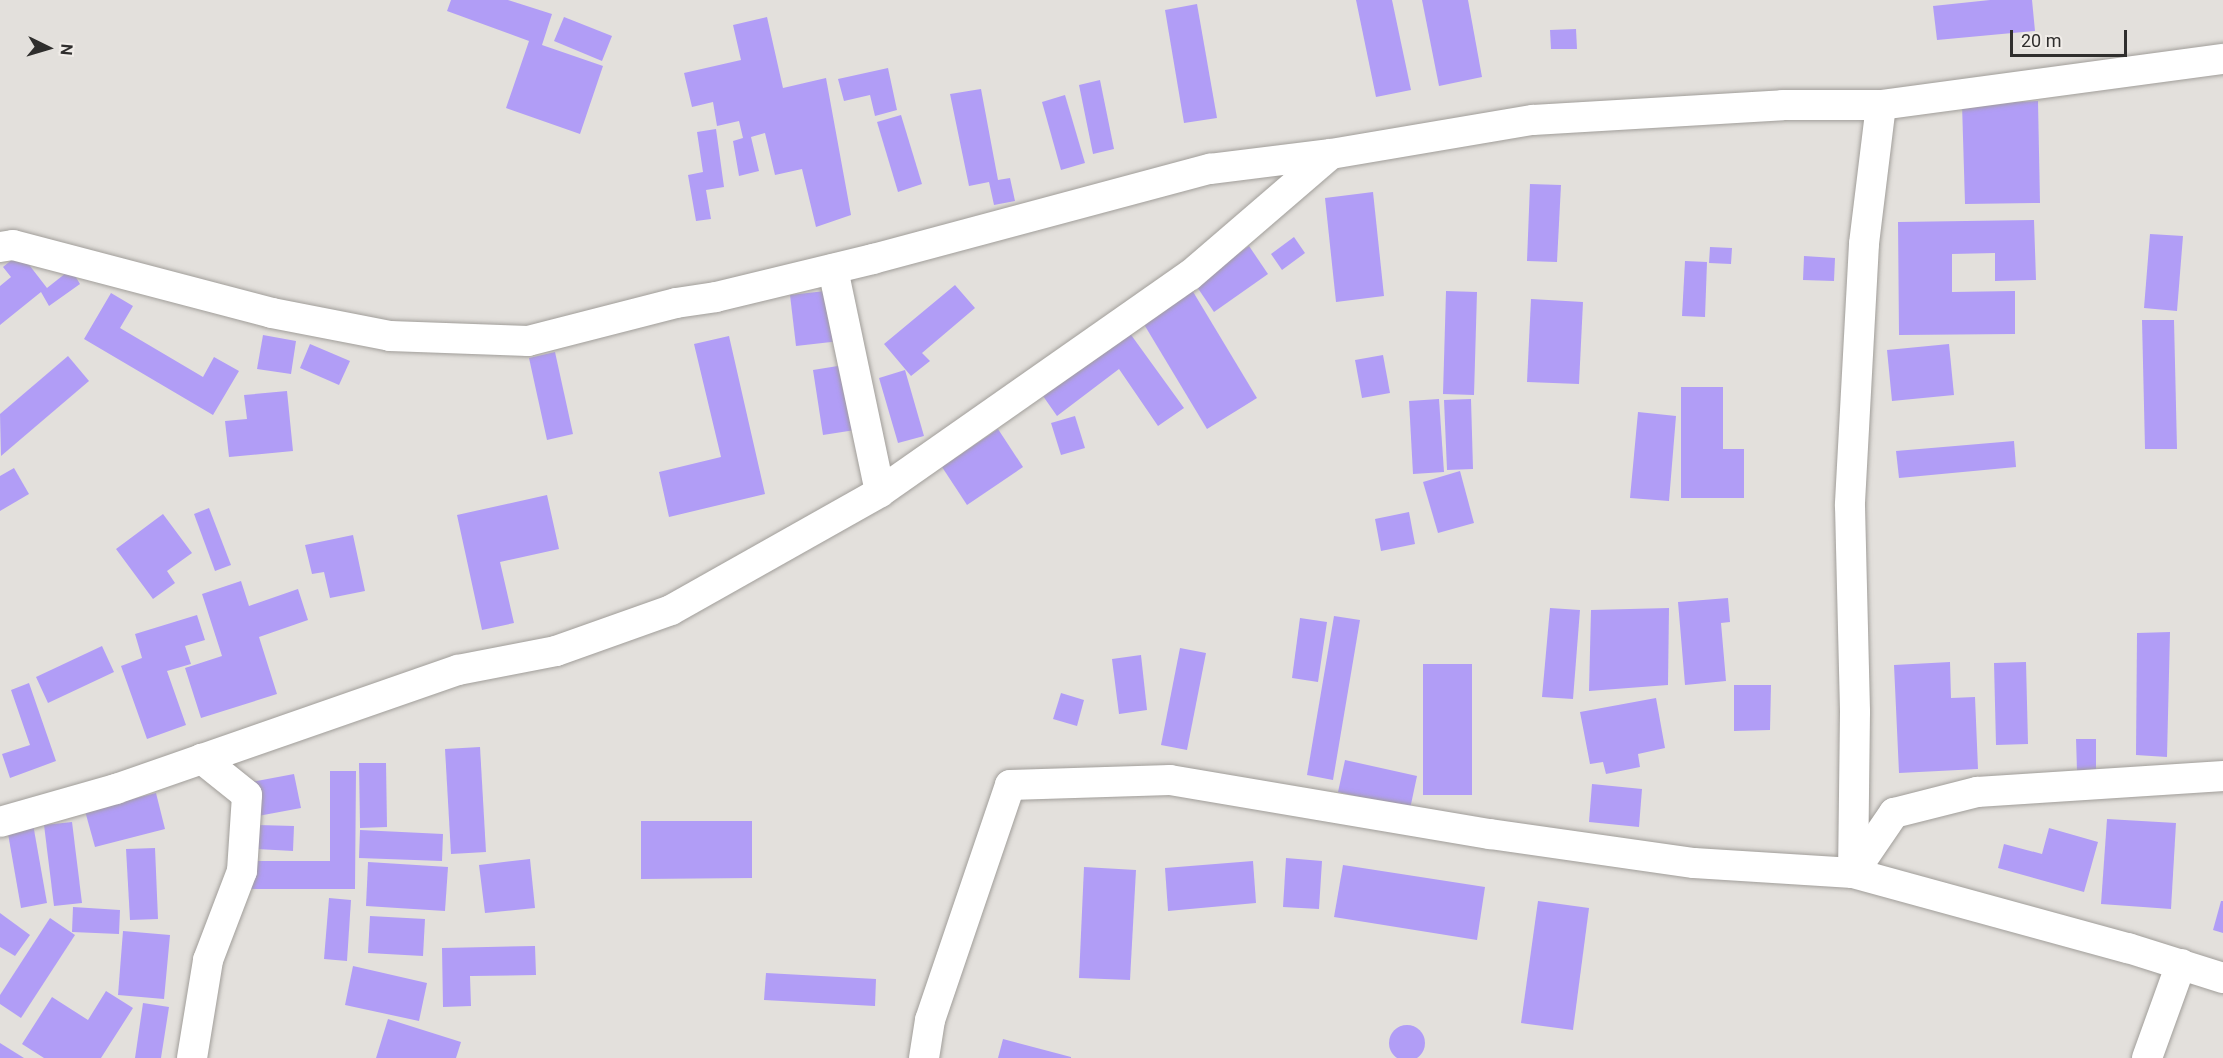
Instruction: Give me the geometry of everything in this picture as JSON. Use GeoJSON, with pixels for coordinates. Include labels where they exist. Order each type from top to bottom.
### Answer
{"type":"FeatureCollection","features":[{"type":"Feature","properties":{"kind":"street"},"geometry":{"type":"LineString","coordinates":[[0,247],[13,245],[272,313],[390,336],[528,341],[676,303],[716,297],[833,269],[1210,169],[1331,154],[1533,120],[1783,105],[1881,105],[2223,59]]}},
{"type":"Feature","properties":{"kind":"street"},"geometry":{"type":"LineString","coordinates":[[1853,873],[1855,712],[1850,506],[1864,244],[1881,105]]}},
{"type":"Feature","properties":{"kind":"street"},"geometry":{"type":"LineString","coordinates":[[0,822],[202,759],[458,670],[556,651],[671,610],[880,492],[1189,276],[1331,154]]}},
{"type":"Feature","properties":{"kind":"street"},"geometry":{"type":"LineString","coordinates":[[833,269],[880,492]]}},
{"type":"Feature","properties":{"kind":"street"},"geometry":{"type":"LineString","coordinates":[[192,1058],[208,960],[242,871],[247,795],[202,759]]}},
{"type":"Feature","properties":{"kind":"street"},"geometry":{"type":"LineString","coordinates":[[1853,873],[1894,813],[1977,792],[2223,776]]}},
{"type":"Feature","properties":{"kind":"street"},"geometry":{"type":"LineString","coordinates":[[924,1058],[930,1020],[1010,785],[1170,780],[1490,834],[1694,863],[1853,873],[2181,964],[2223,978]]}},
{"type":"Feature","properties":{"kind":"street"},"geometry":{"type":"LineString","coordinates":[[2148,1058],[2181,964]]}},
{"type":"Feature","properties":{"kind":"building"},"geometry":{"type":"Polygon","coordinates":[[[451,0],[508,0],[552,14],[542,45],[603,66],[580,134],[506,108],[529,41],[447,11],[451,0]]]}},
{"type":"Feature","properties":{"kind":"building"},"geometry":{"type":"Polygon","coordinates":[[[1356,0],[1392,0],[1411,90],[1376,97],[1356,0]]]}},
{"type":"Feature","properties":{"kind":"building"},"geometry":{"type":"Polygon","coordinates":[[[1422,0],[1468,0],[1482,77],[1439,86],[1422,0]]]}},
{"type":"Feature","properties":{"kind":"building"},"geometry":{"type":"Polygon","coordinates":[[[1990,0],[2032,0],[2035,31],[1937,40],[1933,6],[1990,0]]]}},
{"type":"Feature","properties":{"kind":"building"},"geometry":{"type":"Polygon","coordinates":[[[1197,4],[1217,118],[1184,123],[1165,10],[1197,4]]]}},
{"type":"Feature","properties":{"kind":"building"},"geometry":{"type":"Polygon","coordinates":[[[564,17],[612,36],[602,61],[554,41],[564,17]]]}},
{"type":"Feature","properties":{"kind":"building"},"geometry":{"type":"Polygon","coordinates":[[[767,17],[783,88],[826,78],[851,215],[816,227],[802,169],[775,175],[765,133],[751,137],[759,171],[739,176],[733,141],[743,138],[739,121],[717,126],[713,102],[692,107],[684,73],[741,60],[733,25],[767,17]]]}},
{"type":"Feature","properties":{"kind":"building"},"geometry":{"type":"Polygon","coordinates":[[[1576,29],[1577,49],[1551,49],[1550,30],[1576,29]]]}},
{"type":"Feature","properties":{"kind":"building"},"geometry":{"type":"Polygon","coordinates":[[[888,68],[897,110],[875,116],[870,95],[844,101],[838,79],[888,68]]]}},
{"type":"Feature","properties":{"kind":"building"},"geometry":{"type":"Polygon","coordinates":[[[1100,80],[1114,149],[1093,154],[1079,85],[1100,80]]]}},
{"type":"Feature","properties":{"kind":"building"},"geometry":{"type":"Polygon","coordinates":[[[981,89],[998,180],[1010,178],[1015,201],[994,205],[989,182],[969,186],[950,94],[981,89]]]}},
{"type":"Feature","properties":{"kind":"building"},"geometry":{"type":"Polygon","coordinates":[[[1065,95],[1085,163],[1061,170],[1042,102],[1065,95]]]}},
{"type":"Feature","properties":{"kind":"building"},"geometry":{"type":"Polygon","coordinates":[[[2038,101],[2040,203],[1965,204],[1962,104],[2038,101]]]}},
{"type":"Feature","properties":{"kind":"building"},"geometry":{"type":"Polygon","coordinates":[[[901,115],[922,184],[898,192],[877,122],[901,115]]]}},
{"type":"Feature","properties":{"kind":"building"},"geometry":{"type":"Polygon","coordinates":[[[716,129],[724,187],[706,190],[711,219],[696,221],[688,175],[703,172],[697,132],[716,129]]]}},
{"type":"Feature","properties":{"kind":"building"},"geometry":{"type":"Polygon","coordinates":[[[1530,184],[1561,185],[1557,262],[1527,261],[1530,184]]]}},
{"type":"Feature","properties":{"kind":"building"},"geometry":{"type":"Polygon","coordinates":[[[1373,192],[1384,296],[1336,302],[1325,198],[1373,192]]]}},
{"type":"Feature","properties":{"kind":"building"},"geometry":{"type":"Polygon","coordinates":[[[2034,220],[2036,280],[1995,281],[1995,253],[1952,254],[1952,292],[2015,291],[2015,334],[1899,335],[1898,222],[2034,220]]]}},
{"type":"Feature","properties":{"kind":"building"},"geometry":{"type":"Polygon","coordinates":[[[2150,234],[2183,236],[2177,311],[2144,308],[2150,234]]]}},
{"type":"Feature","properties":{"kind":"building"},"geometry":{"type":"Polygon","coordinates":[[[1294,237],[1305,253],[1282,270],[1271,254],[1294,237]]]}},
{"type":"Feature","properties":{"kind":"building"},"geometry":{"type":"Polygon","coordinates":[[[1249,246],[1268,274],[1214,312],[1195,284],[1249,246]]]}},
{"type":"Feature","properties":{"kind":"building"},"geometry":{"type":"Polygon","coordinates":[[[1710,247],[1732,248],[1731,264],[1709,263],[1710,247]]]}},
{"type":"Feature","properties":{"kind":"building"},"geometry":{"type":"Polygon","coordinates":[[[20,253],[47,288],[71,269],[80,284],[49,306],[41,292],[0,325],[0,286],[11,277],[3,267],[20,253]]]}},
{"type":"Feature","properties":{"kind":"building"},"geometry":{"type":"Polygon","coordinates":[[[1804,256],[1835,258],[1834,281],[1803,280],[1804,256]]]}},
{"type":"Feature","properties":{"kind":"building"},"geometry":{"type":"Polygon","coordinates":[[[1685,261],[1707,262],[1705,317],[1682,316],[1685,261]]]}},
{"type":"Feature","properties":{"kind":"building"},"geometry":{"type":"Polygon","coordinates":[[[955,285],[975,308],[922,353],[930,361],[911,376],[884,344],[955,285]]]}},
{"type":"Feature","properties":{"kind":"building"},"geometry":{"type":"Polygon","coordinates":[[[834,290],[840,341],[796,346],[790,295],[834,290]]]}},
{"type":"Feature","properties":{"kind":"building"},"geometry":{"type":"Polygon","coordinates":[[[1192,290],[1257,398],[1207,429],[1142,321],[1192,290]]]}},
{"type":"Feature","properties":{"kind":"building"},"geometry":{"type":"Polygon","coordinates":[[[1446,291],[1477,292],[1474,395],[1443,394],[1446,291]]]}},
{"type":"Feature","properties":{"kind":"building"},"geometry":{"type":"Polygon","coordinates":[[[111,293],[133,306],[120,328],[203,377],[214,357],[239,371],[213,415],[84,339],[111,293]]]}},
{"type":"Feature","properties":{"kind":"building"},"geometry":{"type":"Polygon","coordinates":[[[1531,299],[1583,302],[1579,384],[1527,382],[1531,299]]]}},
{"type":"Feature","properties":{"kind":"building"},"geometry":{"type":"Polygon","coordinates":[[[2142,320],[2174,320],[2177,449],[2145,449],[2142,320]]]}},
{"type":"Feature","properties":{"kind":"building"},"geometry":{"type":"Polygon","coordinates":[[[1129,332],[1184,408],[1158,426],[1119,369],[1057,416],[1043,396],[1129,332]]]}},
{"type":"Feature","properties":{"kind":"building"},"geometry":{"type":"Polygon","coordinates":[[[263,335],[296,341],[291,374],[257,369],[263,335]]]}},
{"type":"Feature","properties":{"kind":"building"},"geometry":{"type":"Polygon","coordinates":[[[729,336],[765,494],[669,517],[659,472],[721,457],[694,344],[729,336]]]}},
{"type":"Feature","properties":{"kind":"building"},"geometry":{"type":"Polygon","coordinates":[[[310,344],[350,361],[339,385],[300,368],[310,344]]]}},
{"type":"Feature","properties":{"kind":"building"},"geometry":{"type":"Polygon","coordinates":[[[1949,344],[1954,395],[1892,401],[1887,350],[1949,344]]]}},
{"type":"Feature","properties":{"kind":"building"},"geometry":{"type":"Polygon","coordinates":[[[555,352],[573,434],[547,440],[529,358],[555,352]]]}},
{"type":"Feature","properties":{"kind":"building"},"geometry":{"type":"Polygon","coordinates":[[[1383,355],[1390,393],[1362,398],[1355,360],[1383,355]]]}},
{"type":"Feature","properties":{"kind":"building"},"geometry":{"type":"Polygon","coordinates":[[[68,356],[89,381],[1,456],[0,414],[68,356]]]}},
{"type":"Feature","properties":{"kind":"building"},"geometry":{"type":"Polygon","coordinates":[[[844,365],[855,430],[823,435],[813,370],[844,365]]]}},
{"type":"Feature","properties":{"kind":"building"},"geometry":{"type":"Polygon","coordinates":[[[905,370],[924,436],[898,443],[879,378],[905,370]]]}},
{"type":"Feature","properties":{"kind":"building"},"geometry":{"type":"Polygon","coordinates":[[[1681,387],[1723,387],[1723,449],[1744,449],[1744,498],[1681,498],[1681,387]]]}},
{"type":"Feature","properties":{"kind":"building"},"geometry":{"type":"Polygon","coordinates":[[[287,391],[293,451],[229,457],[225,421],[247,419],[244,395],[287,391]]]}},
{"type":"Feature","properties":{"kind":"building"},"geometry":{"type":"Polygon","coordinates":[[[1439,399],[1444,472],[1413,474],[1409,401],[1439,399]]]}},
{"type":"Feature","properties":{"kind":"building"},"geometry":{"type":"Polygon","coordinates":[[[1471,399],[1473,469],[1447,470],[1444,400],[1471,399]]]}},
{"type":"Feature","properties":{"kind":"building"},"geometry":{"type":"Polygon","coordinates":[[[1638,412],[1676,416],[1669,501],[1630,498],[1638,412]]]}},
{"type":"Feature","properties":{"kind":"building"},"geometry":{"type":"Polygon","coordinates":[[[1075,416],[1085,448],[1061,455],[1051,423],[1075,416]]]}},
{"type":"Feature","properties":{"kind":"building"},"geometry":{"type":"Polygon","coordinates":[[[998,429],[1023,467],[967,505],[942,467],[998,429]]]}},
{"type":"Feature","properties":{"kind":"building"},"geometry":{"type":"Polygon","coordinates":[[[2014,441],[2016,467],[1899,478],[1896,451],[2014,441]]]}},
{"type":"Feature","properties":{"kind":"building"},"geometry":{"type":"Polygon","coordinates":[[[14,468],[29,494],[0,511],[0,476],[14,468]]]}},
{"type":"Feature","properties":{"kind":"building"},"geometry":{"type":"Polygon","coordinates":[[[1460,471],[1474,523],[1438,533],[1423,482],[1460,471]]]}},
{"type":"Feature","properties":{"kind":"building"},"geometry":{"type":"Polygon","coordinates":[[[547,495],[559,549],[500,562],[514,623],[482,630],[457,515],[547,495]]]}},
{"type":"Feature","properties":{"kind":"building"},"geometry":{"type":"Polygon","coordinates":[[[209,508],[231,565],[215,571],[194,514],[209,508]]]}},
{"type":"Feature","properties":{"kind":"building"},"geometry":{"type":"Polygon","coordinates":[[[1409,512],[1415,544],[1381,551],[1375,519],[1409,512]]]}},
{"type":"Feature","properties":{"kind":"building"},"geometry":{"type":"Polygon","coordinates":[[[163,514],[192,553],[167,571],[175,583],[153,599],[116,549],[163,514]]]}},
{"type":"Feature","properties":{"kind":"building"},"geometry":{"type":"Polygon","coordinates":[[[353,535],[365,591],[330,598],[324,572],[312,574],[305,545],[353,535]]]}},
{"type":"Feature","properties":{"kind":"building"},"geometry":{"type":"Polygon","coordinates":[[[241,581],[249,606],[298,589],[308,620],[259,637],[277,694],[201,718],[185,668],[222,656],[202,594],[241,581]]]}},
{"type":"Feature","properties":{"kind":"building"},"geometry":{"type":"Polygon","coordinates":[[[1728,598],[1730,622],[1721,623],[1726,681],[1685,685],[1678,602],[1728,598]]]}},
{"type":"Feature","properties":{"kind":"building"},"geometry":{"type":"Polygon","coordinates":[[[1550,608],[1580,610],[1573,699],[1542,697],[1550,608]]]}},
{"type":"Feature","properties":{"kind":"building"},"geometry":{"type":"Polygon","coordinates":[[[1669,608],[1668,685],[1589,691],[1591,610],[1669,608]]]}},
{"type":"Feature","properties":{"kind":"building"},"geometry":{"type":"Polygon","coordinates":[[[197,615],[205,640],[185,646],[191,664],[167,671],[186,725],[147,739],[121,666],[142,658],[135,634],[197,615]]]}},
{"type":"Feature","properties":{"kind":"building"},"geometry":{"type":"Polygon","coordinates":[[[1334,616],[1360,620],[1333,780],[1307,775],[1334,616]]]}},
{"type":"Feature","properties":{"kind":"building"},"geometry":{"type":"Polygon","coordinates":[[[1300,618],[1327,622],[1318,682],[1292,678],[1300,618]]]}},
{"type":"Feature","properties":{"kind":"building"},"geometry":{"type":"Polygon","coordinates":[[[2170,632],[2167,757],[2136,755],[2137,633],[2170,632]]]}},
{"type":"Feature","properties":{"kind":"building"},"geometry":{"type":"Polygon","coordinates":[[[102,646],[114,672],[48,703],[36,677],[102,646]]]}},
{"type":"Feature","properties":{"kind":"building"},"geometry":{"type":"Polygon","coordinates":[[[1180,648],[1206,653],[1187,750],[1161,745],[1180,648]]]}},
{"type":"Feature","properties":{"kind":"building"},"geometry":{"type":"Polygon","coordinates":[[[1141,655],[1147,710],[1119,714],[1112,659],[1141,655]]]}},
{"type":"Feature","properties":{"kind":"building"},"geometry":{"type":"Polygon","coordinates":[[[1950,662],[1951,698],[1975,697],[1978,769],[1899,773],[1894,665],[1950,662]]]}},
{"type":"Feature","properties":{"kind":"building"},"geometry":{"type":"Polygon","coordinates":[[[2026,662],[2028,744],[1996,745],[1994,663],[2026,662]]]}},
{"type":"Feature","properties":{"kind":"building"},"geometry":{"type":"Polygon","coordinates":[[[1423,664],[1472,664],[1472,795],[1423,795],[1423,664]]]}},
{"type":"Feature","properties":{"kind":"building"},"geometry":{"type":"Polygon","coordinates":[[[29,683],[56,761],[10,778],[2,754],[30,745],[11,690],[29,683]]]}},
{"type":"Feature","properties":{"kind":"building"},"geometry":{"type":"Polygon","coordinates":[[[1734,685],[1771,685],[1770,730],[1734,731],[1734,685]]]}},
{"type":"Feature","properties":{"kind":"building"},"geometry":{"type":"Polygon","coordinates":[[[1061,693],[1084,700],[1077,726],[1053,719],[1061,693]]]}},
{"type":"Feature","properties":{"kind":"building"},"geometry":{"type":"Polygon","coordinates":[[[1656,698],[1665,748],[1638,754],[1640,767],[1606,774],[1603,762],[1590,764],[1580,712],[1656,698]]]}},
{"type":"Feature","properties":{"kind":"building"},"geometry":{"type":"Polygon","coordinates":[[[2076,739],[2096,739],[2096,770],[2077,771],[2076,739]]]}},
{"type":"Feature","properties":{"kind":"building"},"geometry":{"type":"Polygon","coordinates":[[[480,747],[486,852],[451,854],[445,749],[480,747]]]}},
{"type":"Feature","properties":{"kind":"building"},"geometry":{"type":"Polygon","coordinates":[[[1345,760],[1417,776],[1410,809],[1338,792],[1345,760]]]}},
{"type":"Feature","properties":{"kind":"building"},"geometry":{"type":"Polygon","coordinates":[[[359,763],[386,763],[387,827],[360,828],[359,763]]]}},
{"type":"Feature","properties":{"kind":"building"},"geometry":{"type":"Polygon","coordinates":[[[330,771],[356,771],[355,889],[249,889],[249,861],[330,861],[330,771]]]}},
{"type":"Feature","properties":{"kind":"building"},"geometry":{"type":"Polygon","coordinates":[[[294,774],[301,808],[258,816],[251,782],[294,774]]]}},
{"type":"Feature","properties":{"kind":"building"},"geometry":{"type":"Polygon","coordinates":[[[1592,784],[1642,789],[1639,827],[1589,822],[1592,784]]]}},
{"type":"Feature","properties":{"kind":"building"},"geometry":{"type":"Polygon","coordinates":[[[156,793],[165,829],[95,847],[85,811],[156,793]]]}},
{"type":"Feature","properties":{"kind":"building"},"geometry":{"type":"Polygon","coordinates":[[[2107,819],[2176,823],[2171,909],[2101,904],[2107,819]]]}},
{"type":"Feature","properties":{"kind":"building"},"geometry":{"type":"Polygon","coordinates":[[[641,821],[752,821],[752,878],[641,879],[641,821]]]}},
{"type":"Feature","properties":{"kind":"building"},"geometry":{"type":"Polygon","coordinates":[[[72,822],[82,903],[54,906],[44,825],[72,822]]]}},
{"type":"Feature","properties":{"kind":"building"},"geometry":{"type":"Polygon","coordinates":[[[33,824],[47,903],[21,908],[7,828],[33,824]]]}},
{"type":"Feature","properties":{"kind":"building"},"geometry":{"type":"Polygon","coordinates":[[[258,825],[294,826],[293,851],[257,849],[258,825]]]}},
{"type":"Feature","properties":{"kind":"building"},"geometry":{"type":"Polygon","coordinates":[[[2049,828],[2098,842],[2084,892],[1998,868],[2004,844],[2042,854],[2049,828]]]}},
{"type":"Feature","properties":{"kind":"building"},"geometry":{"type":"Polygon","coordinates":[[[360,830],[443,834],[442,861],[359,858],[360,830]]]}},
{"type":"Feature","properties":{"kind":"building"},"geometry":{"type":"Polygon","coordinates":[[[155,848],[158,919],[130,920],[126,849],[155,848]]]}},
{"type":"Feature","properties":{"kind":"building"},"geometry":{"type":"Polygon","coordinates":[[[1286,858],[1322,861],[1319,909],[1283,907],[1286,858]]]}},
{"type":"Feature","properties":{"kind":"building"},"geometry":{"type":"Polygon","coordinates":[[[530,859],[535,908],[485,913],[479,865],[530,859]]]}},
{"type":"Feature","properties":{"kind":"building"},"geometry":{"type":"Polygon","coordinates":[[[1253,861],[1256,903],[1168,911],[1165,868],[1253,861]]]}},
{"type":"Feature","properties":{"kind":"building"},"geometry":{"type":"Polygon","coordinates":[[[368,862],[448,867],[445,911],[366,906],[368,862]]]}},
{"type":"Feature","properties":{"kind":"building"},"geometry":{"type":"Polygon","coordinates":[[[1343,865],[1485,887],[1477,940],[1334,917],[1343,865]]]}},
{"type":"Feature","properties":{"kind":"building"},"geometry":{"type":"Polygon","coordinates":[[[1084,867],[1136,870],[1130,980],[1079,978],[1084,867]]]}},
{"type":"Feature","properties":{"kind":"building"},"geometry":{"type":"Polygon","coordinates":[[[329,898],[351,900],[347,961],[324,959],[329,898]]]}},
{"type":"Feature","properties":{"kind":"building"},"geometry":{"type":"Polygon","coordinates":[[[1538,901],[1589,908],[1573,1030],[1521,1023],[1538,901]]]}},
{"type":"Feature","properties":{"kind":"building"},"geometry":{"type":"Polygon","coordinates":[[[2221,901],[2223,901],[2223,933],[2213,930],[2221,901]]]}},
{"type":"Feature","properties":{"kind":"building"},"geometry":{"type":"Polygon","coordinates":[[[73,907],[120,910],[119,934],[72,932],[73,907]]]}},
{"type":"Feature","properties":{"kind":"building"},"geometry":{"type":"Polygon","coordinates":[[[0,913],[30,935],[15,956],[0,947],[0,913]]]}},
{"type":"Feature","properties":{"kind":"building"},"geometry":{"type":"Polygon","coordinates":[[[370,916],[425,919],[423,956],[368,953],[370,916]]]}},
{"type":"Feature","properties":{"kind":"building"},"geometry":{"type":"Polygon","coordinates":[[[50,918],[75,935],[21,1018],[0,1004],[0,995],[50,918]]]}},
{"type":"Feature","properties":{"kind":"building"},"geometry":{"type":"Polygon","coordinates":[[[123,931],[170,935],[164,999],[118,995],[123,931]]]}},
{"type":"Feature","properties":{"kind":"building"},"geometry":{"type":"Polygon","coordinates":[[[535,946],[536,975],[470,976],[471,1006],[443,1007],[442,948],[535,946]]]}},
{"type":"Feature","properties":{"kind":"building"},"geometry":{"type":"Polygon","coordinates":[[[353,966],[427,983],[419,1021],[345,1005],[353,966]]]}},
{"type":"Feature","properties":{"kind":"building"},"geometry":{"type":"Polygon","coordinates":[[[766,973],[876,979],[875,1006],[764,1000],[766,973]]]}},
{"type":"Feature","properties":{"kind":"building"},"geometry":{"type":"Polygon","coordinates":[[[106,991],[133,1008],[101,1058],[44,1058],[22,1044],[52,997],[88,1020],[106,991]]]}},
{"type":"Feature","properties":{"kind":"building"},"geometry":{"type":"Polygon","coordinates":[[[143,1003],[169,1007],[161,1058],[135,1058],[143,1003]]]}},
{"type":"Feature","properties":{"kind":"building"},"geometry":{"type":"Polygon","coordinates":[[[388,1019],[461,1042],[456,1058],[376,1058],[388,1019]]]}},
{"type":"Feature","properties":{"kind":"building"},"geometry":{"type":"Polygon","coordinates":[[[1407,1025],[1420,1030],[1425,1043],[1420,1056],[1407,1061],[1394,1056],[1389,1043],[1394,1030],[1407,1025]]]}},
{"type":"Feature","properties":{"kind":"building"},"geometry":{"type":"Polygon","coordinates":[[[1003,1039],[1071,1057],[1071,1058],[998,1058],[1003,1039]]]}},
{"type":"Feature","properties":{"kind":"building"},"geometry":{"type":"Polygon","coordinates":[[[0,1043],[24,1058],[0,1058],[0,1043]]]}}]}
